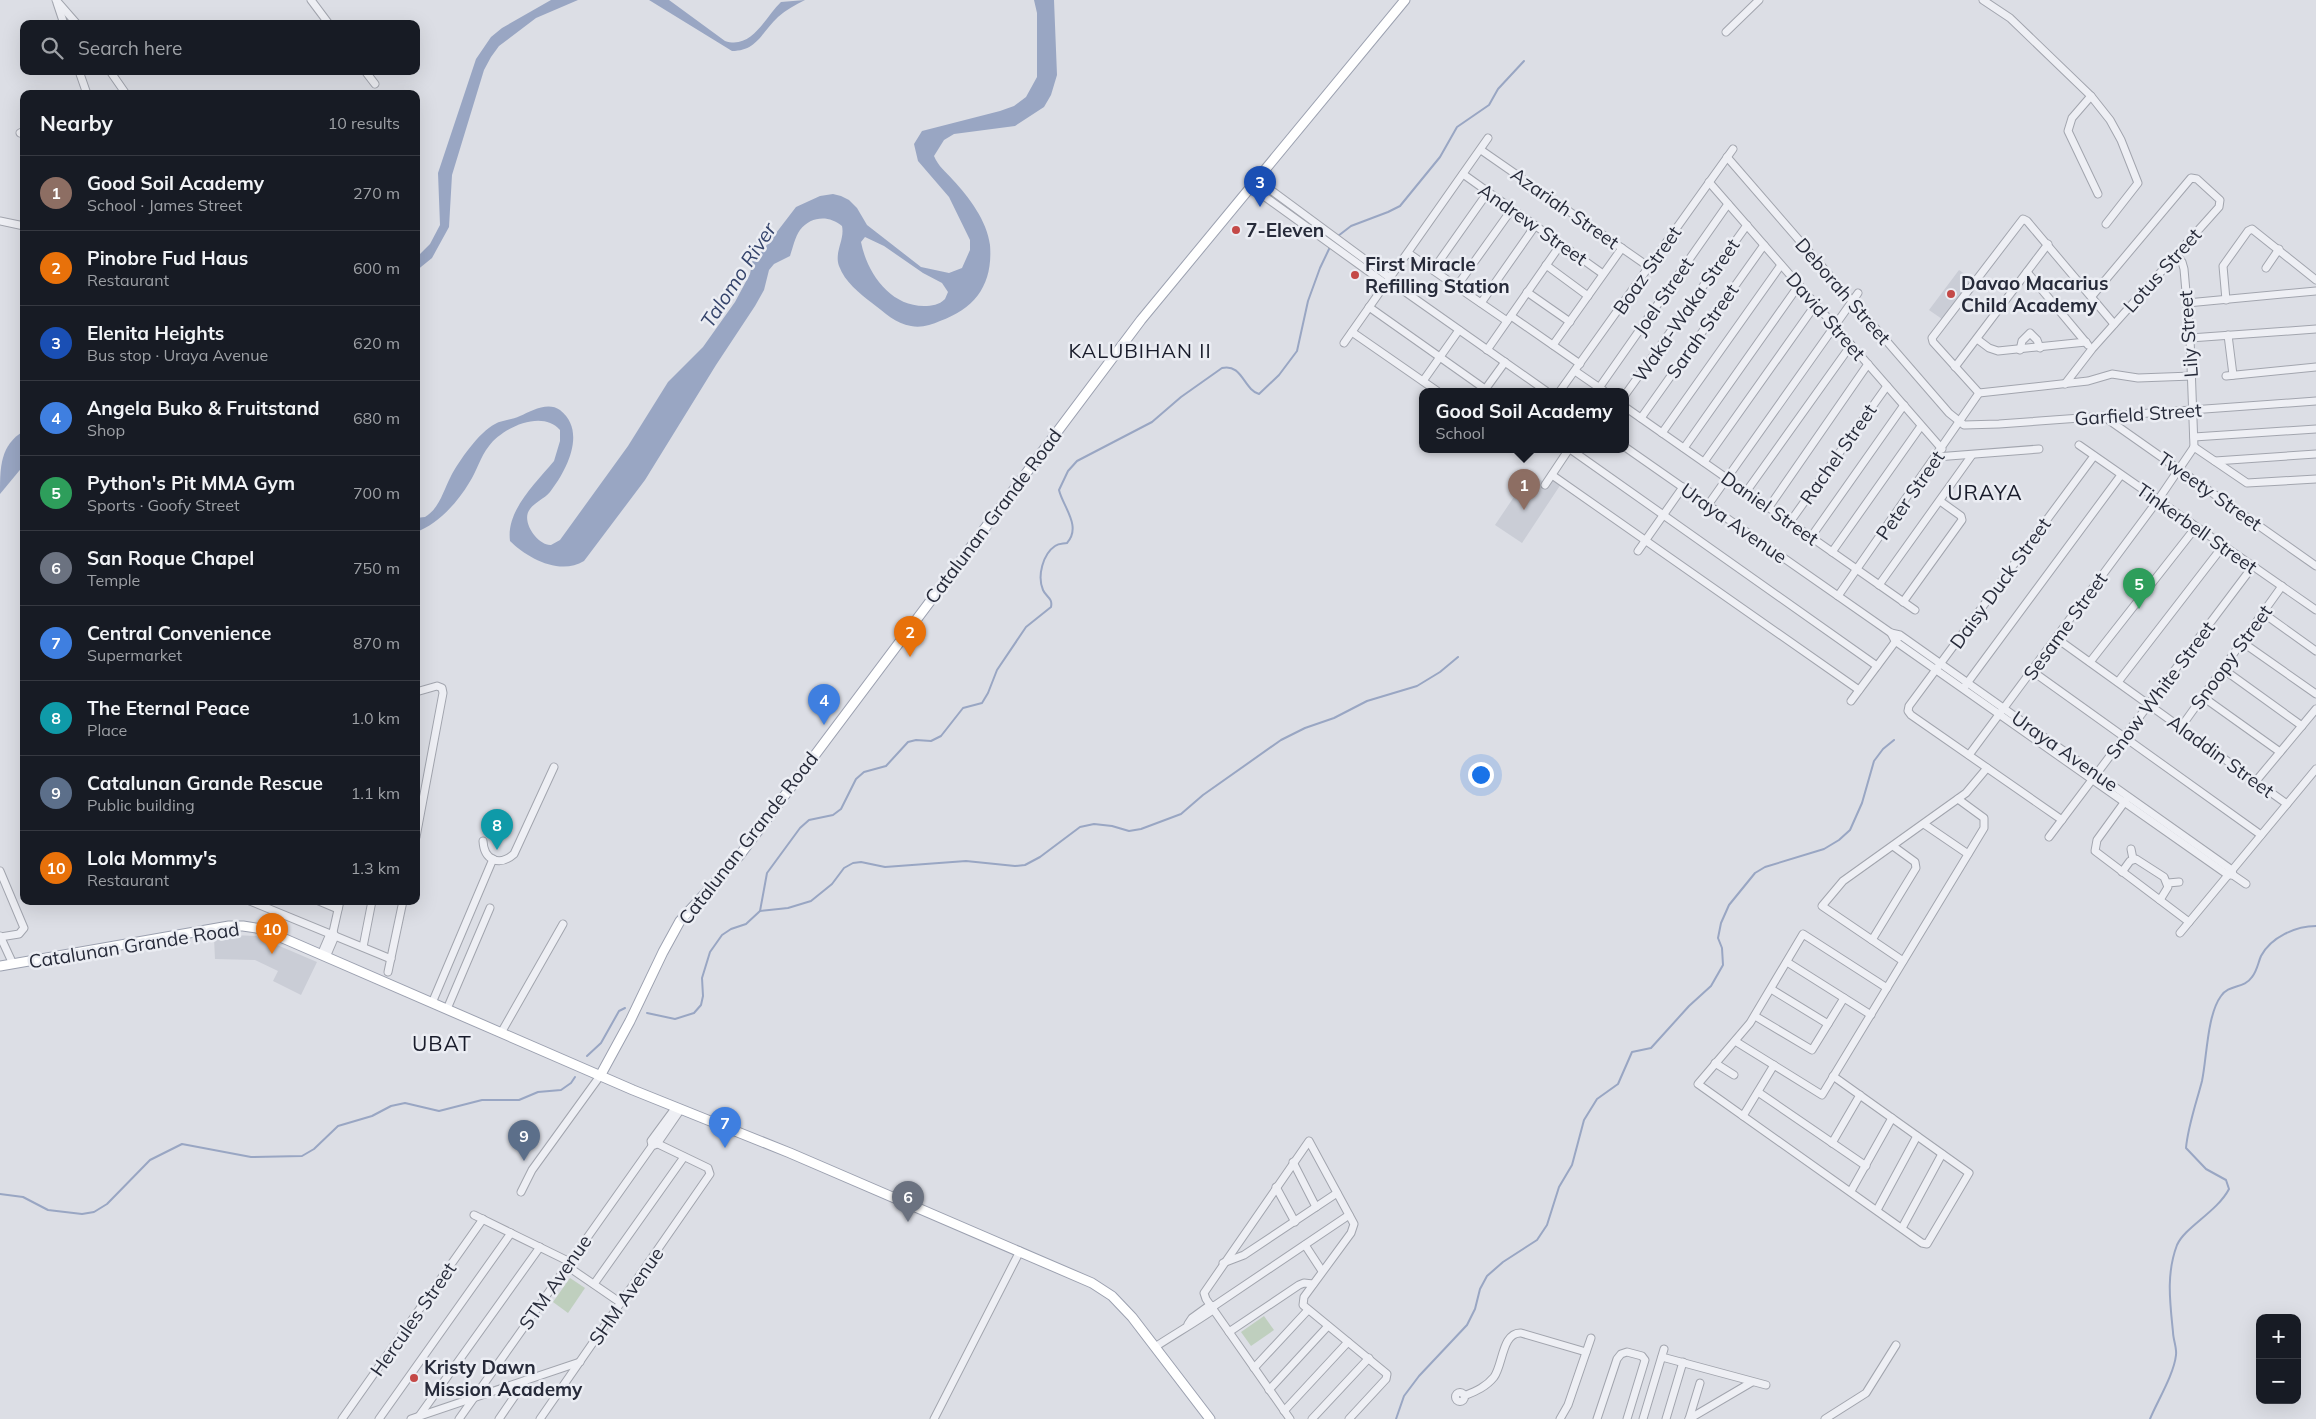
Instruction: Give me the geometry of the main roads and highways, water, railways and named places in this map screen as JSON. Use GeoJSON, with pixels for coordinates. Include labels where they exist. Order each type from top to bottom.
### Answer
{"type":"FeatureCollection","features":[{"type":"Feature","properties":{"kind":"main road","name":"Catalunan Grande Road"},"geometry":{"type":"LineString","coordinates":[[0,966],[236,926],[262,929],[600,1076],[630,1021],[669,940],[685,915],[740,855],[1114,355],[1253,182],[1405,0]]}},
{"type":"Feature","properties":{"kind":"main road"},"geometry":{"type":"LineString","coordinates":[[600,1076],[745,1134],[1020,1251],[1073,1274],[1107,1292],[1127,1312],[1210,1419]]}},
{"type":"Feature","properties":{"kind":"water"},"geometry":{"type":"Polygon","coordinates":[[[551,0],[578,0],[536,18],[499,46],[491,57],[484,70],[452,175],[449,227],[432,258],[420,268],[420,254],[430,244],[440,225],[438,173],[476,59],[491,37],[502,28],[551,0]]]}},
{"type":"Feature","properties":{"kind":"water"},"geometry":{"type":"Polygon","coordinates":[[[649,0],[669,0],[725,41],[735,43],[743,41],[757,31],[781,2],[805,0],[778,17],[753,44],[747,48],[732,51],[649,0]]]}},
{"type":"Feature","properties":{"kind":"water"},"geometry":{"type":"Polygon","coordinates":[[[1034,0],[1054,0],[1057,75],[1051,95],[1044,107],[1015,126],[954,134],[944,140],[934,156],[976,210],[985,227],[990,245],[989,272],[985,283],[980,293],[963,309],[953,316],[930,325],[915,327],[895,320],[857,291],[842,272],[838,256],[843,231],[842,226],[837,222],[826,219],[809,222],[800,230],[790,256],[774,264],[769,270],[764,290],[755,306],[645,480],[584,561],[565,567],[555,566],[535,559],[510,541],[510,530],[517,508],[554,461],[560,441],[560,430],[552,424],[543,421],[533,421],[512,427],[495,439],[486,450],[472,478],[453,505],[432,524],[420,530],[420,518],[425,517],[434,509],[459,463],[482,433],[498,423],[550,406],[560,410],[568,419],[572,429],[572,451],[563,473],[550,492],[530,509],[527,514],[527,520],[532,532],[541,541],[551,545],[560,540],[628,446],[668,382],[703,347],[735,302],[750,274],[753,258],[763,250],[796,207],[820,196],[833,194],[841,196],[849,200],[857,208],[867,225],[921,267],[949,273],[962,268],[970,250],[970,240],[949,197],[918,161],[914,144],[922,131],[1014,106],[1026,97],[1037,77],[1037,13],[1034,0]],[[865,237],[861,242],[864,254],[875,276],[891,294],[912,305],[930,306],[940,303],[945,299],[948,292],[942,283],[923,273],[884,246],[865,237]]]}},
{"type":"Feature","properties":{"kind":"water"},"geometry":{"type":"Polygon","coordinates":[[[20,434],[20,470],[0,494],[0,475],[3,458],[10,443],[20,434]]]}},
{"type":"Feature","properties":{"kind":"waterway"},"geometry":{"type":"LineString","coordinates":[[1338,236],[1351,226],[1400,206],[1440,157],[1457,127],[1489,105],[1498,89],[1524,61]]}},
{"type":"Feature","properties":{"kind":"waterway"},"geometry":{"type":"LineString","coordinates":[[647,1013],[675,1019],[694,1013],[701,1005],[703,996],[702,978],[710,952],[722,935],[731,929],[746,924],[760,911],[767,873],[800,828],[809,820],[833,815],[841,809],[856,779],[864,772],[886,766],[908,742],[916,740],[931,741],[941,736],[963,708],[982,703],[997,670],[1026,627],[1051,607],[1051,602],[1041,584],[1042,566],[1047,554],[1058,544],[1067,543],[1071,537],[1072,523],[1059,490],[1068,471],[1077,461],[1152,422],[1181,397],[1222,368],[1234,369],[1250,388],[1259,394],[1279,375],[1297,351],[1308,301],[1330,247]]}},
{"type":"Feature","properties":{"kind":"waterway"},"geometry":{"type":"LineString","coordinates":[[760,911],[788,908],[811,901],[832,884],[844,868],[853,863],[861,862],[885,867],[966,861],[1015,866],[1025,865],[1040,857],[1080,827],[1094,824],[1112,826],[1129,831],[1141,829],[1181,814],[1203,795],[1281,740],[1305,728],[1334,718],[1367,701],[1417,686],[1440,672],[1458,657]]}},
{"type":"Feature","properties":{"kind":"waterway"},"geometry":{"type":"LineString","coordinates":[[1396,1419],[1404,1396],[1419,1376],[1467,1325],[1475,1309],[1480,1289],[1487,1276],[1503,1262],[1537,1240],[1547,1225],[1559,1187],[1572,1165],[1584,1120],[1597,1099],[1618,1084],[1632,1052],[1651,1048],[1689,1006],[1711,986],[1723,965],[1722,948],[1718,938],[1721,923],[1729,905],[1755,873],[1765,867],[1824,849],[1839,840],[1850,830],[1862,803],[1874,761],[1883,749],[1894,740]]}},
{"type":"Feature","properties":{"kind":"waterway"},"geometry":{"type":"LineString","coordinates":[[2150,1419],[2175,1362],[2176,1349],[2173,1335],[2170,1277],[2177,1245],[2181,1238],[2217,1205],[2229,1189],[2226,1180],[2206,1169],[2186,1148],[2190,1123],[2202,1081],[2210,1025],[2216,1004],[2224,992],[2249,981],[2265,949],[2271,943],[2292,930],[2316,926]]}},
{"type":"Feature","properties":{"kind":"waterway"},"geometry":{"type":"LineString","coordinates":[[587,1056],[601,1043],[619,1011],[625,1008]]}},
{"type":"Feature","properties":{"kind":"waterway"},"geometry":{"type":"LineString","coordinates":[[0,1194],[23,1197],[48,1210],[82,1214],[94,1212],[107,1204],[150,1160],[182,1144],[251,1157],[302,1156],[314,1149],[338,1126],[372,1116],[391,1106],[405,1103],[439,1111],[482,1100],[519,1100],[538,1092],[561,1090],[571,1083],[575,1077]]}},
{"type":"Feature","properties":{"kind":"place","name":"Elenita Heights"},"geometry":{"type":"Point","coordinates":[1260,207]}},
{"type":"Feature","properties":{"kind":"place","name":"7-Eleven"},"geometry":{"type":"Point","coordinates":[1236,230]}},
{"type":"Feature","properties":{"kind":"place","name":"First Miracle Refilling Station"},"geometry":{"type":"Point","coordinates":[1355,275]}},
{"type":"Feature","properties":{"kind":"place","name":"Davao Macarius Child Academy"},"geometry":{"type":"Point","coordinates":[1951,294]}},
{"type":"Feature","properties":{"kind":"place","name":"Good Soil Academy"},"geometry":{"type":"Point","coordinates":[1524,510]}},
{"type":"Feature","properties":{"kind":"place","name":"Python's Pit MMA Gym"},"geometry":{"type":"Point","coordinates":[2139,609]}},
{"type":"Feature","properties":{"kind":"place","name":"Pinobre Fud Haus"},"geometry":{"type":"Point","coordinates":[910,657]}},
{"type":"Feature","properties":{"kind":"place","name":"Angela Buko & Fruitstand"},"geometry":{"type":"Point","coordinates":[824,725]}},
{"type":"Feature","properties":{"kind":"place","name":"The Eternal Peace"},"geometry":{"type":"Point","coordinates":[497,850]}},
{"type":"Feature","properties":{"kind":"place","name":"Lola Mommy's"},"geometry":{"type":"Point","coordinates":[272,954]}},
{"type":"Feature","properties":{"kind":"place","name":"Central Convenience"},"geometry":{"type":"Point","coordinates":[725,1148]}},
{"type":"Feature","properties":{"kind":"place","name":"Catalunan Grande Rescue"},"geometry":{"type":"Point","coordinates":[524,1161]}},
{"type":"Feature","properties":{"kind":"place","name":"San Roque Chapel"},"geometry":{"type":"Point","coordinates":[908,1222]}},
{"type":"Feature","properties":{"kind":"place","name":"Kristy Dawn Mission Academy"},"geometry":{"type":"Point","coordinates":[414,1378]}},
{"type":"Feature","properties":{"kind":"district","name":"KALUBIHAN II"},"geometry":{"type":"Point","coordinates":[1140,350]}},
{"type":"Feature","properties":{"kind":"district","name":"URAYA"},"geometry":{"type":"Point","coordinates":[1985,492]}},
{"type":"Feature","properties":{"kind":"district","name":"UBAT"},"geometry":{"type":"Point","coordinates":[442,1043]}},
{"type":"Feature","properties":{"kind":"water label","name":"Talomo River"},"geometry":{"type":"Point","coordinates":[738,275]}}]}
